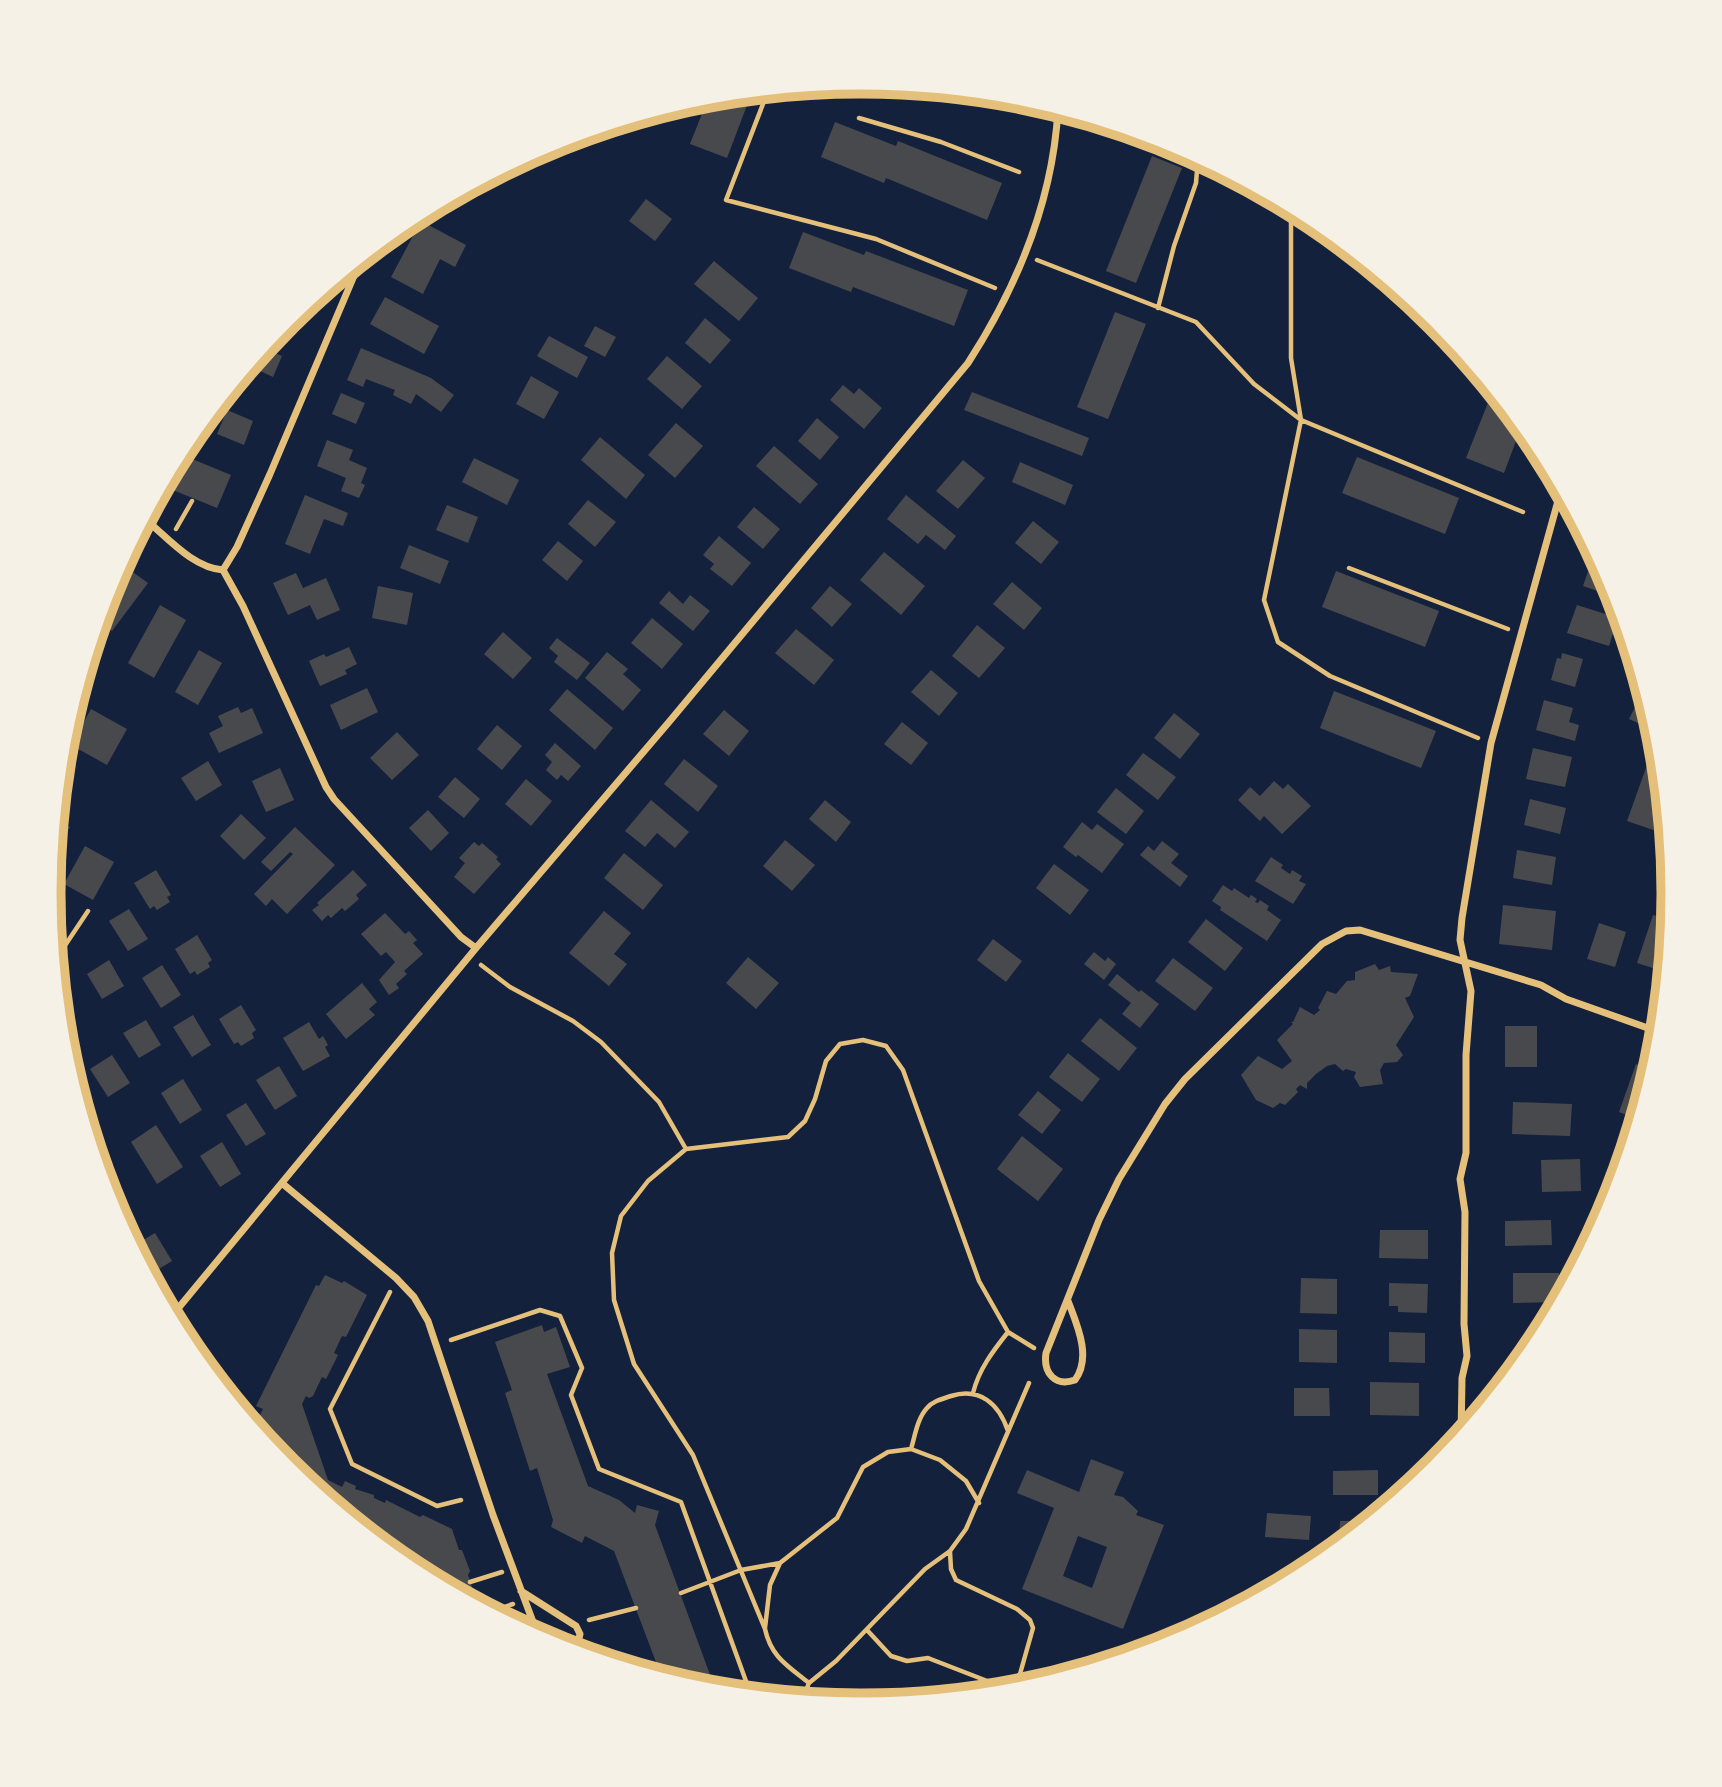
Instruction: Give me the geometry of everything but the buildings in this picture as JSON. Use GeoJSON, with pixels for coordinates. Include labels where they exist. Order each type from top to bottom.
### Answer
{"type":"FeatureCollection","features":[{"type":"Feature","properties":{"kind":"street"},"geometry":{"type":"LineString","coordinates":[[178,1309],[476,948],[669,722],[968,363],[989,329],[1026,255],[1047,184],[1057,118]]}},
{"type":"Feature","properties":{"kind":"street"},"geometry":{"type":"LineString","coordinates":[[223,570],[237,547],[270,474],[354,275]]}},
{"type":"Feature","properties":{"kind":"street"},"geometry":{"type":"LineString","coordinates":[[1461,1422],[1462,1378],[1467,1356],[1464,1324],[1465,1212],[1460,1179],[1466,1153],[1466,1055],[1471,991],[1461,940],[1462,918],[1491,743],[1558,501]]}},
{"type":"Feature","properties":{"kind":"street"},"geometry":{"type":"LineString","coordinates":[[152,525],[200,564],[210,569],[223,570]]}},
{"type":"Feature","properties":{"kind":"street"},"geometry":{"type":"LineString","coordinates":[[223,570],[243,606],[320,776],[334,799],[461,936],[476,948]]}},
{"type":"Feature","properties":{"kind":"street"},"geometry":{"type":"LineString","coordinates":[[1068,1301],[1078,1328],[1084,1361],[1075,1380],[1066,1383],[1056,1381],[1048,1374],[1045,1364],[1050,1344],[1082,1260],[1119,1179],[1165,1104],[1185,1079],[1322,944],[1346,931],[1360,930],[1464,960],[1541,985],[1566,999],[1649,1028]]}},
{"type":"Feature","properties":{"kind":"street"},"geometry":{"type":"LineString","coordinates":[[283,1184],[396,1278],[414,1297],[428,1321],[533,1622]]}},
{"type":"Feature","properties":{"kind":"street"},"geometry":{"type":"LineString","coordinates":[[521,1591],[576,1626],[580,1634],[578,1641]]}},
{"type":"Feature","properties":{"kind":"path"},"geometry":{"type":"LineString","coordinates":[[764,100],[726,200],[876,239],[996,288]]}},
{"type":"Feature","properties":{"kind":"path"},"geometry":{"type":"LineString","coordinates":[[859,118],[941,142],[1019,172]]}},
{"type":"Feature","properties":{"kind":"path"},"geometry":{"type":"LineString","coordinates":[[1158,308],[1174,246],[1196,183],[1197,168]]}},
{"type":"Feature","properties":{"kind":"path"},"geometry":{"type":"LineString","coordinates":[[1291,220],[1291,358],[1301,420],[1264,600],[1278,642],[1330,676],[1478,738]]}},
{"type":"Feature","properties":{"kind":"path"},"geometry":{"type":"LineString","coordinates":[[1037,260],[1196,322],[1254,384],[1301,420],[1524,512]]}},
{"type":"Feature","properties":{"kind":"path"},"geometry":{"type":"LineString","coordinates":[[176,530],[192,501]]}},
{"type":"Feature","properties":{"kind":"path"},"geometry":{"type":"LineString","coordinates":[[1349,568],[1507,629]]}},
{"type":"Feature","properties":{"kind":"path"},"geometry":{"type":"LineString","coordinates":[[63,948],[88,911]]}},
{"type":"Feature","properties":{"kind":"path"},"geometry":{"type":"LineString","coordinates":[[481,965],[510,987],[573,1021],[601,1042],[659,1102],[686,1149]]}},
{"type":"Feature","properties":{"kind":"path"},"geometry":{"type":"LineString","coordinates":[[809,1684],[776,1656],[693,1454],[634,1364],[614,1300],[612,1253],[621,1216],[648,1181],[686,1149],[788,1137],[805,1121],[815,1099],[826,1061],[840,1044],[863,1040],[886,1046],[903,1070],[979,1281],[1008,1332],[1037,1349]]}},
{"type":"Feature","properties":{"kind":"path"},"geometry":{"type":"LineString","coordinates":[[390,1291],[330,1409],[352,1464],[437,1506],[461,1500]]}},
{"type":"Feature","properties":{"kind":"path"},"geometry":{"type":"LineString","coordinates":[[451,1340],[540,1310],[560,1317],[582,1368],[572,1395],[599,1469],[681,1502],[747,1685]]}},
{"type":"Feature","properties":{"kind":"path"},"geometry":{"type":"LineString","coordinates":[[973,1393],[977,1378],[1008,1332]]}},
{"type":"Feature","properties":{"kind":"path"},"geometry":{"type":"LineString","coordinates":[[806,1692],[809,1684],[867,1630],[925,1569],[950,1551],[967,1529],[1029,1383]]}},
{"type":"Feature","properties":{"kind":"path"},"geometry":{"type":"LineString","coordinates":[[911,1449],[921,1417],[928,1407],[940,1399],[957,1394],[973,1393],[989,1400],[1003,1414],[1009,1431]]}},
{"type":"Feature","properties":{"kind":"path"},"geometry":{"type":"LineString","coordinates":[[765,1629],[770,1584],[780,1563],[838,1518],[863,1467],[888,1451],[911,1449],[940,1460],[966,1481],[979,1503]]}},
{"type":"Feature","properties":{"kind":"path"},"geometry":{"type":"LineString","coordinates":[[950,1551],[951,1569],[956,1580],[1017,1609],[1030,1620],[1033,1628],[1018,1678]]}},
{"type":"Feature","properties":{"kind":"path"},"geometry":{"type":"LineString","coordinates":[[681,1593],[741,1570],[780,1563]]}},
{"type":"Feature","properties":{"kind":"path"},"geometry":{"type":"LineString","coordinates":[[470,1583],[503,1572]]}},
{"type":"Feature","properties":{"kind":"path"},"geometry":{"type":"LineString","coordinates":[[502,1608],[514,1604]]}},
{"type":"Feature","properties":{"kind":"path"},"geometry":{"type":"LineString","coordinates":[[589,1620],[636,1608]]}},
{"type":"Feature","properties":{"kind":"path"},"geometry":{"type":"LineString","coordinates":[[867,1630],[891,1656],[907,1661],[928,1658],[990,1682]]}}]}
